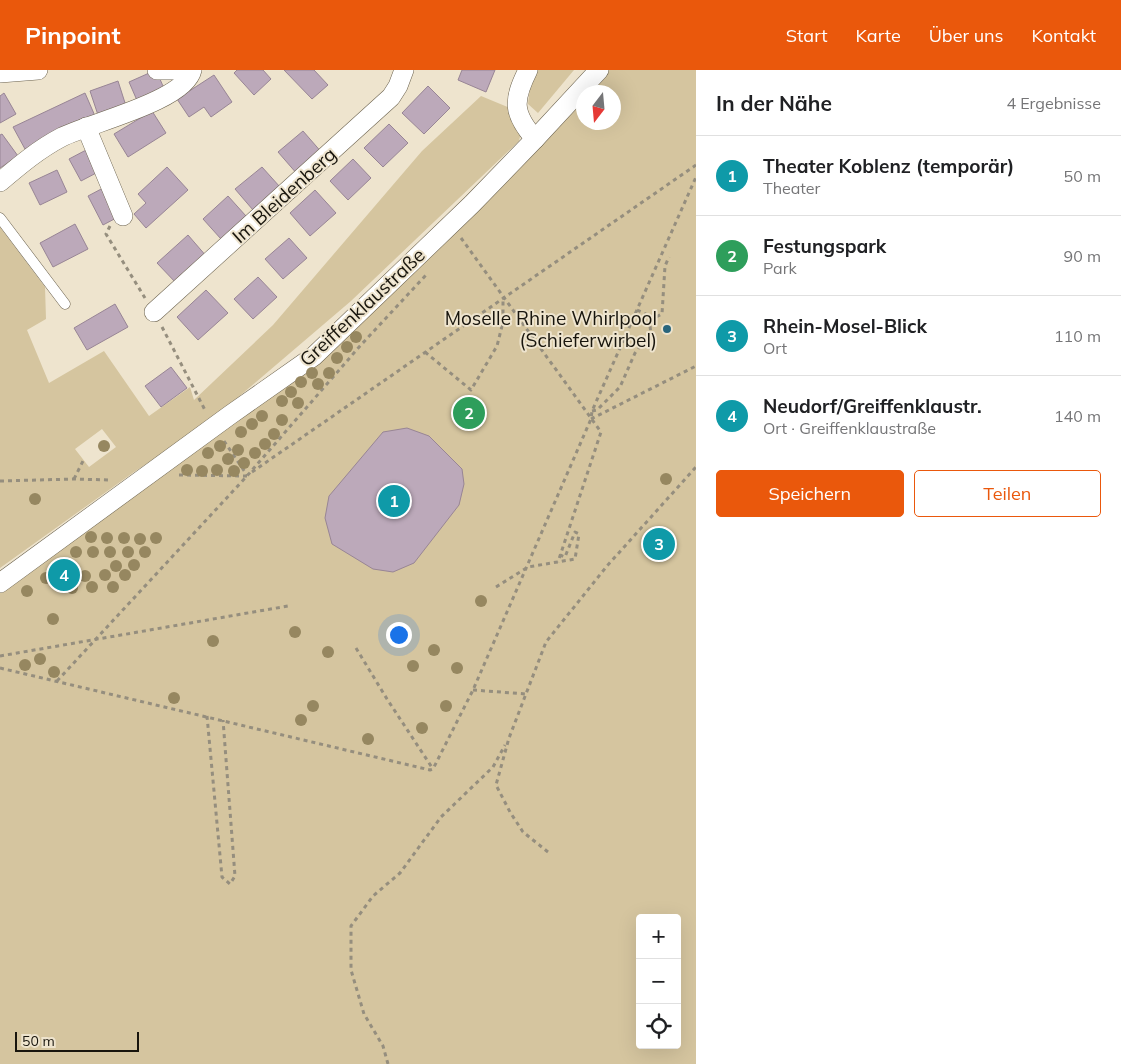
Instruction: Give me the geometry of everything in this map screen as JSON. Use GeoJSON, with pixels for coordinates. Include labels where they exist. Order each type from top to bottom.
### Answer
{"type":"FeatureCollection","features":[{"type":"Feature","properties":{"kind":"street"},"geometry":{"type":"LineString","coordinates":[[0,73],[38,70]]}},
{"type":"Feature","properties":{"kind":"street"},"geometry":{"type":"LineString","coordinates":[[157,70],[188,70]]}},
{"type":"Feature","properties":{"kind":"street"},"geometry":{"type":"LineString","coordinates":[[0,182],[38,152],[63,137],[86,127],[138,110],[152,103],[186,82],[191,76],[192,70]]}},
{"type":"Feature","properties":{"kind":"street","name":"Im Bleidenberg"},"geometry":{"type":"LineString","coordinates":[[150,306],[390,97],[398,86],[404,70]]}},
{"type":"Feature","properties":{"kind":"street"},"geometry":{"type":"LineString","coordinates":[[528,70],[520,90],[516,110],[523,124],[535,139]]}},
{"type":"Feature","properties":{"kind":"street","name":"Greiffenklaustraße"},"geometry":{"type":"LineString","coordinates":[[0,583],[314,356],[465,211],[535,139],[598,70]]}},
{"type":"Feature","properties":{"kind":"street"},"geometry":{"type":"LineString","coordinates":[[86,127],[123,216]]}},
{"type":"Feature","properties":{"kind":"lane"},"geometry":{"type":"LineString","coordinates":[[0,218],[65,304]]}},
{"type":"Feature","properties":{"kind":"path"},"geometry":{"type":"LineString","coordinates":[[178,475],[247,476],[696,165]]}},
{"type":"Feature","properties":{"kind":"path"},"geometry":{"type":"LineString","coordinates":[[433,769],[473,690],[528,567],[591,419],[592,411],[696,177]]}},
{"type":"Feature","properties":{"kind":"path"},"geometry":{"type":"LineString","coordinates":[[123,216],[110,226],[106,234],[150,306],[214,427],[247,476]]}},
{"type":"Feature","properties":{"kind":"path"},"geometry":{"type":"LineString","coordinates":[[454,245],[467,231]]}},
{"type":"Feature","properties":{"kind":"path"},"geometry":{"type":"LineString","coordinates":[[461,238],[601,432],[558,562]]}},
{"type":"Feature","properties":{"kind":"path"},"geometry":{"type":"LineString","coordinates":[[592,411],[597,410],[620,388],[635,353],[648,335],[651,334],[650,326],[654,318],[662,314],[665,266],[669,257]]}},
{"type":"Feature","properties":{"kind":"path"},"geometry":{"type":"LineString","coordinates":[[57,681],[247,476],[360,346],[428,272]]}},
{"type":"Feature","properties":{"kind":"path"},"geometry":{"type":"LineString","coordinates":[[425,352],[471,390],[497,346],[503,322],[504,297]]}},
{"type":"Feature","properties":{"kind":"path"},"geometry":{"type":"LineString","coordinates":[[637,310],[654,318]]}},
{"type":"Feature","properties":{"kind":"path"},"geometry":{"type":"LineString","coordinates":[[591,419],[696,366]]}},
{"type":"Feature","properties":{"kind":"path"},"geometry":{"type":"LineString","coordinates":[[74,479],[83,461]]}},
{"type":"Feature","properties":{"kind":"path"},"geometry":{"type":"LineString","coordinates":[[548,852],[523,832],[496,785],[509,738],[546,642],[607,566],[696,467]]}},
{"type":"Feature","properties":{"kind":"path"},"geometry":{"type":"LineString","coordinates":[[0,481],[74,479],[119,480],[136,483]]}},
{"type":"Feature","properties":{"kind":"path"},"geometry":{"type":"LineString","coordinates":[[496,587],[528,567],[575,559],[579,534],[575,532],[565,557],[560,555]]}},
{"type":"Feature","properties":{"kind":"path"},"geometry":{"type":"LineString","coordinates":[[0,656],[288,606]]}},
{"type":"Feature","properties":{"kind":"path"},"geometry":{"type":"LineString","coordinates":[[356,648],[433,769]]}},
{"type":"Feature","properties":{"kind":"path"},"geometry":{"type":"LineString","coordinates":[[0,668],[430,770],[433,769]]}},
{"type":"Feature","properties":{"kind":"path"},"geometry":{"type":"LineString","coordinates":[[473,690],[526,694]]}},
{"type":"Feature","properties":{"kind":"path"},"geometry":{"type":"LineString","coordinates":[[207,716],[222,877],[230,884],[235,876],[223,720]]}},
{"type":"Feature","properties":{"kind":"path"},"geometry":{"type":"LineString","coordinates":[[388,1064],[383,1046],[364,1014],[351,970],[350,926],[373,896],[400,873],[441,818],[493,767],[509,738]]}},
{"type":"Feature","properties":{"kind":"shaded area"},"geometry":{"type":"Polygon","coordinates":[[[538,70],[574,70],[538,113],[528,104],[530,86],[538,70]]]}},
{"type":"Feature","properties":{"kind":"shaded area"},"geometry":{"type":"Polygon","coordinates":[[[607,70],[696,70],[696,1064],[0,1064],[0,590],[316,358],[576,102],[576,130],[621,130],[621,85],[593,85],[607,70]]]}},
{"type":"Feature","properties":{"kind":"shaded area"},"geometry":{"type":"Polygon","coordinates":[[[481,96],[510,108],[521,132],[519,141],[351,301],[208,423],[134,472],[0,568],[0,227],[45,287],[46,319],[27,330],[49,383],[104,351],[149,416],[190,387],[194,400],[273,325],[422,151],[481,96]],[[102,429],[75,449],[89,467],[116,447],[102,429]]]}},
{"type":"Feature","properties":{"kind":"building"},"geometry":{"type":"Polygon","coordinates":[[[156,70],[166,93],[139,105],[129,82],[156,70]]]}},
{"type":"Feature","properties":{"kind":"building"},"geometry":{"type":"Polygon","coordinates":[[[237,70],[263,70],[271,79],[254,95],[234,73],[237,70]]]}},
{"type":"Feature","properties":{"kind":"building"},"geometry":{"type":"Polygon","coordinates":[[[284,70],[314,70],[328,85],[312,99],[284,70]]]}},
{"type":"Feature","properties":{"kind":"building"},"geometry":{"type":"Polygon","coordinates":[[[462,70],[495,70],[486,92],[458,80],[462,70]]]}},
{"type":"Feature","properties":{"kind":"building"},"geometry":{"type":"Polygon","coordinates":[[[214,75],[232,102],[211,117],[204,107],[189,117],[177,99],[214,75]]]}},
{"type":"Feature","properties":{"kind":"building"},"geometry":{"type":"Polygon","coordinates":[[[118,81],[126,106],[98,115],[90,91],[118,81]]]}},
{"type":"Feature","properties":{"kind":"building"},"geometry":{"type":"Polygon","coordinates":[[[428,86],[450,108],[424,134],[402,113],[428,86]]]}},
{"type":"Feature","properties":{"kind":"building"},"geometry":{"type":"Polygon","coordinates":[[[4,93],[16,114],[0,123],[0,96],[4,93]]]}},
{"type":"Feature","properties":{"kind":"building"},"geometry":{"type":"Polygon","coordinates":[[[85,93],[95,116],[25,149],[13,127],[85,93]]]}},
{"type":"Feature","properties":{"kind":"building"},"geometry":{"type":"Polygon","coordinates":[[[152,111],[166,133],[128,157],[114,134],[152,111]]]}},
{"type":"Feature","properties":{"kind":"building"},"geometry":{"type":"Polygon","coordinates":[[[389,124],[408,143],[383,167],[364,148],[389,124]]]}},
{"type":"Feature","properties":{"kind":"building"},"geometry":{"type":"Polygon","coordinates":[[[303,131],[323,154],[298,175],[278,152],[303,131]]]}},
{"type":"Feature","properties":{"kind":"building"},"geometry":{"type":"Polygon","coordinates":[[[2,134],[18,156],[0,168],[0,135],[2,134]]]}},
{"type":"Feature","properties":{"kind":"building"},"geometry":{"type":"Polygon","coordinates":[[[88,149],[100,171],[81,181],[69,159],[88,149]]]}},
{"type":"Feature","properties":{"kind":"building"},"geometry":{"type":"Polygon","coordinates":[[[353,159],[371,178],[348,200],[330,181],[353,159]]]}},
{"type":"Feature","properties":{"kind":"building"},"geometry":{"type":"Polygon","coordinates":[[[167,167],[188,190],[146,228],[134,214],[146,203],[138,194],[167,167]]]}},
{"type":"Feature","properties":{"kind":"building"},"geometry":{"type":"Polygon","coordinates":[[[262,167],[280,187],[253,210],[235,189],[262,167]]]}},
{"type":"Feature","properties":{"kind":"building"},"geometry":{"type":"Polygon","coordinates":[[[57,170],[67,192],[40,205],[29,183],[57,170]]]}},
{"type":"Feature","properties":{"kind":"building"},"geometry":{"type":"Polygon","coordinates":[[[105,187],[120,216],[103,225],[88,196],[105,187]]]}},
{"type":"Feature","properties":{"kind":"building"},"geometry":{"type":"Polygon","coordinates":[[[315,190],[336,213],[310,236],[290,213],[315,190]]]}},
{"type":"Feature","properties":{"kind":"building"},"geometry":{"type":"Polygon","coordinates":[[[228,196],[246,216],[221,239],[203,219],[228,196]]]}},
{"type":"Feature","properties":{"kind":"building"},"geometry":{"type":"Polygon","coordinates":[[[75,224],[88,249],[53,267],[40,243],[75,224]]]}},
{"type":"Feature","properties":{"kind":"building"},"geometry":{"type":"Polygon","coordinates":[[[188,235],[207,257],[177,284],[157,263],[188,235]]]}},
{"type":"Feature","properties":{"kind":"building"},"geometry":{"type":"Polygon","coordinates":[[[289,238],[307,258],[283,279],[265,259],[289,238]]]}},
{"type":"Feature","properties":{"kind":"building"},"geometry":{"type":"Polygon","coordinates":[[[258,277],[277,297],[253,319],[234,299],[258,277]]]}},
{"type":"Feature","properties":{"kind":"building"},"geometry":{"type":"Polygon","coordinates":[[[206,290],[228,313],[198,340],[177,317],[206,290]]]}},
{"type":"Feature","properties":{"kind":"building"},"geometry":{"type":"Polygon","coordinates":[[[115,304],[128,327],[87,350],[74,328],[115,304]]]}},
{"type":"Feature","properties":{"kind":"building"},"geometry":{"type":"Polygon","coordinates":[[[171,367],[187,388],[161,407],[145,386],[171,367]]]}},
{"type":"Feature","properties":{"kind":"building"},"geometry":{"type":"Polygon","coordinates":[[[407,428],[429,436],[462,469],[464,484],[459,505],[414,563],[393,572],[373,569],[332,544],[325,518],[329,496],[383,432],[407,428]]]}},
{"type":"Feature","properties":{"kind":"place","name":"Moselle Rhine Whirlpool (Schieferwirbel)"},"geometry":{"type":"Point","coordinates":[667,329]}},
{"type":"Feature","properties":{"kind":"place","name":"Festungspark"},"geometry":{"type":"Point","coordinates":[469,413]}},
{"type":"Feature","properties":{"kind":"place","name":"Theater Koblenz (temporär)"},"geometry":{"type":"Point","coordinates":[394,501]}},
{"type":"Feature","properties":{"kind":"place","name":"Rhein-Mosel-Blick"},"geometry":{"type":"Point","coordinates":[659,544]}},
{"type":"Feature","properties":{"kind":"place","name":"Neudorf/Greiffenklaustr."},"geometry":{"type":"Point","coordinates":[64,575]}}]}
